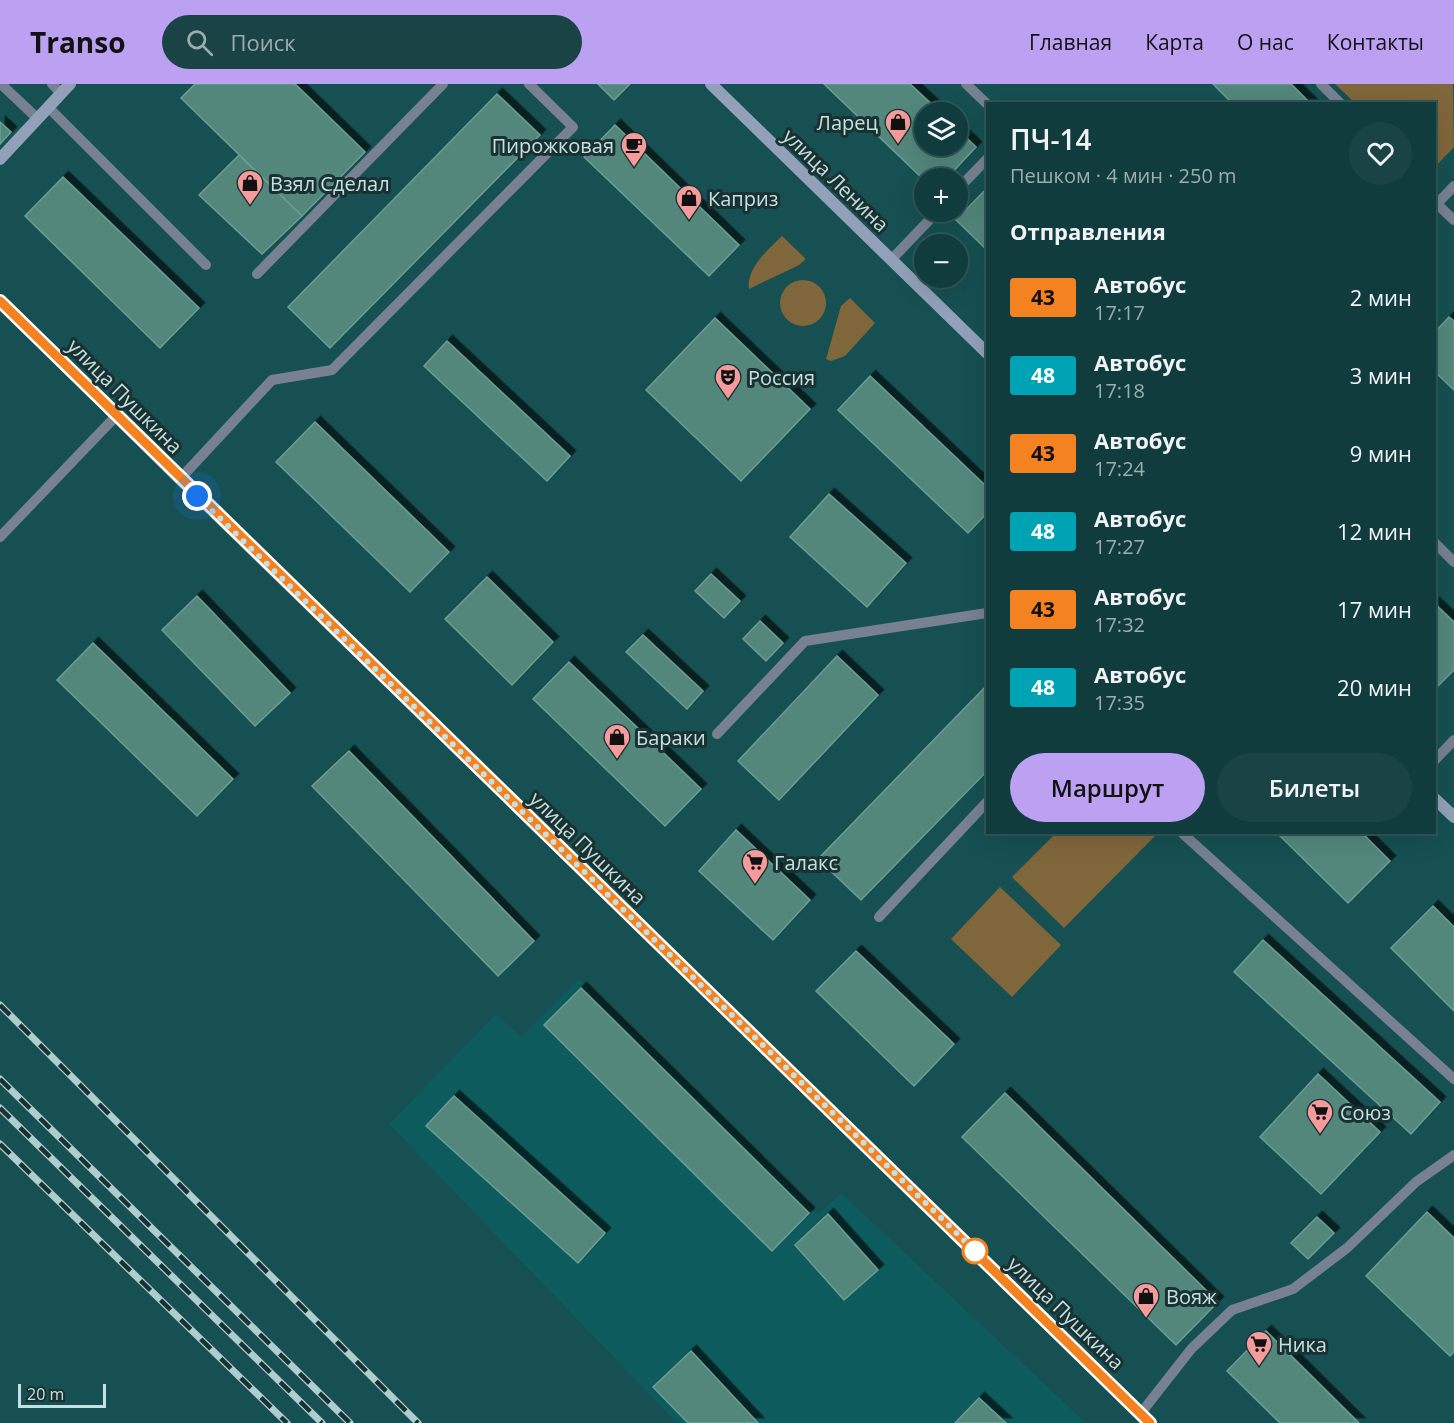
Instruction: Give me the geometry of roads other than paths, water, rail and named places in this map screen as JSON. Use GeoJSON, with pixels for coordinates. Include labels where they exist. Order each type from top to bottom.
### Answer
{"type":"FeatureCollection","features":[{"type":"Feature","properties":{"kind":"street","name":"улица Ленина"},"geometry":{"type":"LineString","coordinates":[[711,84],[986,352]]}},
{"type":"Feature","properties":{"kind":"street"},"geometry":{"type":"LineString","coordinates":[[0,159],[66,89]]}},
{"type":"Feature","properties":{"kind":"street","name":"улица Пушкина"},"geometry":{"type":"LineString","coordinates":[[0,301],[1150,1423]]}},
{"type":"Feature","properties":{"kind":"street"},"geometry":{"type":"LineString","coordinates":[[1436,800],[1454,817]]}},
{"type":"Feature","properties":{"kind":"lane"},"geometry":{"type":"LineString","coordinates":[[1,84],[38,119]]}},
{"type":"Feature","properties":{"kind":"lane"},"geometry":{"type":"LineString","coordinates":[[52,84],[66,89]]}},
{"type":"Feature","properties":{"kind":"lane"},"geometry":{"type":"LineString","coordinates":[[257,274],[443,84]]}},
{"type":"Feature","properties":{"kind":"lane"},"geometry":{"type":"LineString","coordinates":[[180,479],[272,380],[332,370],[573,127],[530,84]]}},
{"type":"Feature","properties":{"kind":"lane"},"geometry":{"type":"LineString","coordinates":[[966,84],[986,103]]}},
{"type":"Feature","properties":{"kind":"lane"},"geometry":{"type":"LineString","coordinates":[[1321,84],[1339,102]]}},
{"type":"Feature","properties":{"kind":"lane"},"geometry":{"type":"LineString","coordinates":[[49,108],[206,265]]}},
{"type":"Feature","properties":{"kind":"lane"},"geometry":{"type":"LineString","coordinates":[[968,179],[986,160]]}},
{"type":"Feature","properties":{"kind":"lane"},"geometry":{"type":"LineString","coordinates":[[1454,186],[1436,206],[1454,220]]}},
{"type":"Feature","properties":{"kind":"lane"},"geometry":{"type":"LineString","coordinates":[[891,260],[927,222]]}},
{"type":"Feature","properties":{"kind":"lane"},"geometry":{"type":"LineString","coordinates":[[0,537],[117,415]]}},
{"type":"Feature","properties":{"kind":"lane"},"geometry":{"type":"LineString","coordinates":[[1436,544],[1454,562]]}},
{"type":"Feature","properties":{"kind":"lane"},"geometry":{"type":"LineString","coordinates":[[717,734],[805,641],[986,613]]}},
{"type":"Feature","properties":{"kind":"lane"},"geometry":{"type":"LineString","coordinates":[[1436,759],[1454,740]]}},
{"type":"Feature","properties":{"kind":"lane"},"geometry":{"type":"LineString","coordinates":[[879,917],[986,803]]}},
{"type":"Feature","properties":{"kind":"lane"},"geometry":{"type":"LineString","coordinates":[[1183,834],[1454,1079]]}},
{"type":"Feature","properties":{"kind":"lane"},"geometry":{"type":"LineString","coordinates":[[1141,1413],[1192,1348],[1232,1310],[1293,1289],[1347,1248],[1416,1182],[1454,1155]]}},
{"type":"Feature","properties":{"kind":"railway"},"geometry":{"type":"LineString","coordinates":[[0,1005],[418,1423]]}},
{"type":"Feature","properties":{"kind":"railway"},"geometry":{"type":"LineString","coordinates":[[0,1079],[350,1423]]}},
{"type":"Feature","properties":{"kind":"railway"},"geometry":{"type":"LineString","coordinates":[[0,1108],[322,1423]]}},
{"type":"Feature","properties":{"kind":"railway"},"geometry":{"type":"LineString","coordinates":[[0,1144],[287,1423]]}},
{"type":"Feature","properties":{"kind":"place","name":"Ларец"},"geometry":{"type":"Point","coordinates":[898,145]}},
{"type":"Feature","properties":{"kind":"place","name":"Пирожковая"},"geometry":{"type":"Point","coordinates":[634,168]}},
{"type":"Feature","properties":{"kind":"place","name":"Взял Сделал"},"geometry":{"type":"Point","coordinates":[250,206]}},
{"type":"Feature","properties":{"kind":"place","name":"Каприз"},"geometry":{"type":"Point","coordinates":[689,221]}},
{"type":"Feature","properties":{"kind":"place","name":"Россия"},"geometry":{"type":"Point","coordinates":[728,400]}},
{"type":"Feature","properties":{"kind":"place","name":"Бараки"},"geometry":{"type":"Point","coordinates":[617,760]}},
{"type":"Feature","properties":{"kind":"place","name":"Галакс"},"geometry":{"type":"Point","coordinates":[755,885]}},
{"type":"Feature","properties":{"kind":"place","name":"Союз"},"geometry":{"type":"Point","coordinates":[1320,1135]}},
{"type":"Feature","properties":{"kind":"place","name":"Вояж"},"geometry":{"type":"Point","coordinates":[1146,1319]}},
{"type":"Feature","properties":{"kind":"place","name":"Ника"},"geometry":{"type":"Point","coordinates":[1259,1367]}}]}
